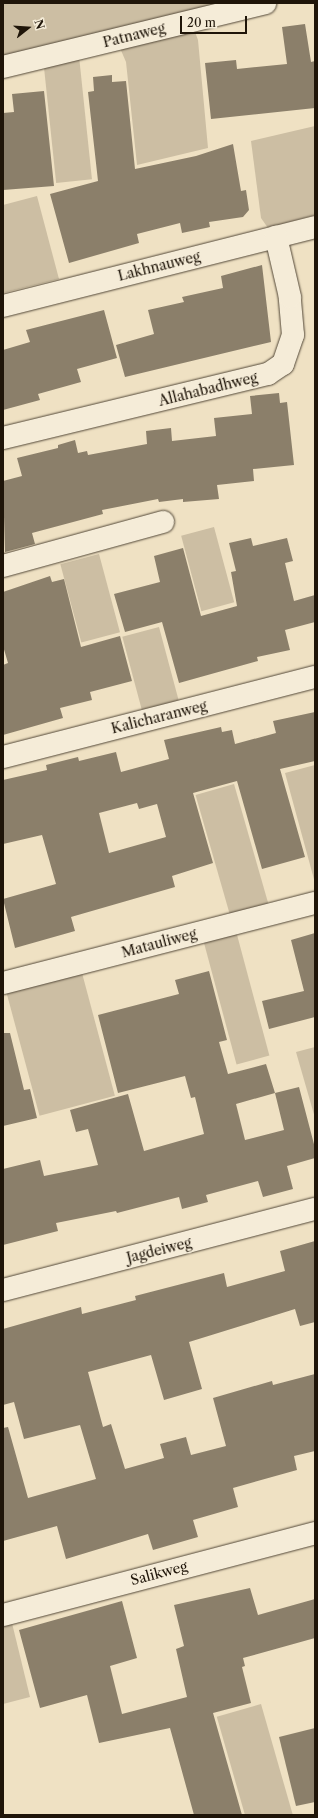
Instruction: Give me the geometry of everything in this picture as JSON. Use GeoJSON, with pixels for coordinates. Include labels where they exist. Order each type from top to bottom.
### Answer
{"type":"FeatureCollection","features":[{"type":"Feature","properties":{"kind":"street","name":"Patnaweg"},"geometry":{"type":"LineString","coordinates":[[3,67],[264,3]]}},
{"type":"Feature","properties":{"kind":"street","name":"Lakhnauweg"},"geometry":{"type":"LineString","coordinates":[[3,306],[315,227]]}},
{"type":"Feature","properties":{"kind":"street","name":"Allahabadhweg"},"geometry":{"type":"LineString","coordinates":[[3,438],[268,374],[283,364],[293,335],[290,297],[276,237]]}},
{"type":"Feature","properties":{"kind":"street"},"geometry":{"type":"LineString","coordinates":[[3,566],[163,522]]}},
{"type":"Feature","properties":{"kind":"street","name":"Kalicharanweg"},"geometry":{"type":"LineString","coordinates":[[3,757],[315,677]]}},
{"type":"Feature","properties":{"kind":"street","name":"Matauliweg"},"geometry":{"type":"LineString","coordinates":[[3,984],[315,902]]}},
{"type":"Feature","properties":{"kind":"street","name":"Jagdeiweg"},"geometry":{"type":"LineString","coordinates":[[3,1290],[315,1209]]}},
{"type":"Feature","properties":{"kind":"street","name":"Salikweg"},"geometry":{"type":"LineString","coordinates":[[3,1615],[315,1533]]}},
{"type":"Feature","properties":{"kind":"shaded area"},"geometry":{"type":"Polygon","coordinates":[[[3,3],[230,3],[3,58],[3,3]]]}},
{"type":"Feature","properties":{"kind":"shaded area"},"geometry":{"type":"Polygon","coordinates":[[[194,29],[198,40],[208,148],[137,165],[126,62],[120,48],[194,29]]]}},
{"type":"Feature","properties":{"kind":"shaded area"},"geometry":{"type":"Polygon","coordinates":[[[79,56],[92,179],[56,183],[43,60],[79,56]]]}},
{"type":"Feature","properties":{"kind":"shaded area"},"geometry":{"type":"Polygon","coordinates":[[[315,126],[315,215],[268,228],[261,218],[251,141],[315,126]]]}},
{"type":"Feature","properties":{"kind":"shaded area"},"geometry":{"type":"Polygon","coordinates":[[[37,196],[59,279],[3,293],[3,205],[37,196]]]}},
{"type":"Feature","properties":{"kind":"shaded area"},"geometry":{"type":"Polygon","coordinates":[[[214,527],[234,602],[201,611],[181,536],[214,527]]]}},
{"type":"Feature","properties":{"kind":"shaded area"},"geometry":{"type":"Polygon","coordinates":[[[99,554],[120,632],[81,643],[60,564],[99,554]]]}},
{"type":"Feature","properties":{"kind":"shaded area"},"geometry":{"type":"Polygon","coordinates":[[[159,627],[179,703],[143,713],[122,637],[159,627]]]}},
{"type":"Feature","properties":{"kind":"shaded area"},"geometry":{"type":"Polygon","coordinates":[[[315,765],[315,883],[285,773],[315,765]]]}},
{"type":"Feature","properties":{"kind":"shaded area"},"geometry":{"type":"Polygon","coordinates":[[[234,784],[269,907],[231,918],[196,795],[234,784]]]}},
{"type":"Feature","properties":{"kind":"shaded area"},"geometry":{"type":"Polygon","coordinates":[[[236,931],[269,1056],[237,1064],[203,940],[236,931]]]}},
{"type":"Feature","properties":{"kind":"shaded area"},"geometry":{"type":"Polygon","coordinates":[[[82,973],[115,1096],[40,1116],[7,993],[82,973]]]}},
{"type":"Feature","properties":{"kind":"shaded area"},"geometry":{"type":"Polygon","coordinates":[[[315,1047],[315,1118],[296,1052],[315,1047]]]}},
{"type":"Feature","properties":{"kind":"shaded area"},"geometry":{"type":"Polygon","coordinates":[[[11,1619],[30,1697],[3,1704],[3,1621],[11,1619]]]}},
{"type":"Feature","properties":{"kind":"shaded area"},"geometry":{"type":"Polygon","coordinates":[[[261,1704],[293,1815],[245,1815],[217,1717],[261,1704]]]}},
{"type":"Feature","properties":{"kind":"building"},"geometry":{"type":"Polygon","coordinates":[[[305,24],[311,62],[315,61],[315,108],[211,119],[205,63],[236,60],[237,69],[287,64],[282,27],[305,24]]]}},
{"type":"Feature","properties":{"kind":"building"},"geometry":{"type":"Polygon","coordinates":[[[112,75],[112,82],[126,81],[135,169],[196,156],[233,144],[241,191],[246,190],[249,210],[243,217],[209,222],[210,227],[182,233],[180,223],[137,234],[139,243],[69,263],[50,194],[98,181],[88,92],[94,91],[93,77],[112,75]]]}},
{"type":"Feature","properties":{"kind":"building"},"geometry":{"type":"Polygon","coordinates":[[[44,91],[54,186],[3,190],[3,113],[14,112],[12,94],[44,91]]]}},
{"type":"Feature","properties":{"kind":"building"},"geometry":{"type":"Polygon","coordinates":[[[262,265],[271,342],[125,377],[116,345],[154,334],[148,310],[184,302],[182,297],[223,288],[221,276],[262,265]]]}},
{"type":"Feature","properties":{"kind":"building"},"geometry":{"type":"Polygon","coordinates":[[[104,310],[117,358],[77,369],[81,382],[38,394],[40,400],[3,410],[3,350],[30,342],[26,330],[104,310]]]}},
{"type":"Feature","properties":{"kind":"building"},"geometry":{"type":"Polygon","coordinates":[[[279,393],[280,403],[287,402],[294,465],[253,469],[254,481],[217,485],[219,499],[183,502],[183,499],[159,502],[158,499],[102,510],[103,514],[32,533],[35,544],[5,552],[3,481],[22,476],[17,458],[58,448],[58,445],[75,440],[78,453],[87,451],[88,455],[147,444],[146,431],[171,428],[172,441],[216,436],[214,418],[252,414],[250,396],[279,393]]]}},
{"type":"Feature","properties":{"kind":"building"},"geometry":{"type":"Polygon","coordinates":[[[251,538],[253,546],[287,538],[293,561],[285,563],[294,601],[315,595],[315,622],[285,630],[290,650],[257,657],[258,661],[179,683],[162,622],[125,632],[114,594],[160,582],[154,556],[183,548],[201,616],[237,606],[231,572],[236,571],[229,543],[251,538]]]}},
{"type":"Feature","properties":{"kind":"building"},"geometry":{"type":"Polygon","coordinates":[[[50,576],[52,582],[64,579],[81,647],[120,636],[132,681],[90,692],[92,700],[60,708],[63,718],[3,735],[3,665],[8,663],[3,646],[3,592],[50,576]]]}},
{"type":"Feature","properties":{"kind":"building"},"geometry":{"type":"Polygon","coordinates":[[[315,712],[315,761],[280,769],[305,857],[262,869],[237,781],[193,793],[213,863],[172,876],[175,887],[71,917],[75,931],[15,948],[3,899],[56,884],[42,835],[3,844],[3,780],[47,770],[46,765],[78,757],[79,761],[116,752],[121,772],[169,759],[164,740],[221,727],[222,732],[232,730],[235,744],[276,733],[273,721],[315,712]],[[137,803],[99,813],[109,853],[166,837],[157,804],[139,809],[137,803]]]}},
{"type":"Feature","properties":{"kind":"building"},"geometry":{"type":"Polygon","coordinates":[[[315,933],[315,1017],[269,1029],[262,1001],[304,991],[291,940],[315,933]]]}},
{"type":"Feature","properties":{"kind":"building"},"geometry":{"type":"Polygon","coordinates":[[[209,971],[227,1040],[219,1042],[228,1074],[266,1064],[275,1093],[299,1087],[315,1148],[315,1158],[287,1166],[293,1189],[263,1197],[258,1181],[206,1195],[208,1202],[182,1209],[179,1197],[117,1213],[116,1211],[56,1223],[58,1231],[3,1245],[3,1169],[40,1160],[44,1176],[98,1165],[88,1129],[76,1132],[70,1110],[128,1094],[144,1151],[204,1134],[195,1097],[191,1098],[185,1076],[118,1093],[98,1015],[179,994],[175,980],[209,971]],[[275,1093],[236,1104],[245,1140],[284,1130],[275,1093]]]}},
{"type":"Feature","properties":{"kind":"building"},"geometry":{"type":"Polygon","coordinates":[[[3,1033],[10,1033],[24,1090],[30,1089],[37,1118],[3,1126],[3,1033]]]}},
{"type":"Feature","properties":{"kind":"building"},"geometry":{"type":"Polygon","coordinates":[[[315,1241],[315,1322],[300,1326],[295,1309],[189,1342],[202,1389],[164,1400],[151,1355],[88,1372],[103,1427],[111,1424],[125,1469],[164,1458],[160,1444],[186,1437],[191,1455],[226,1446],[213,1398],[272,1381],[273,1385],[315,1374],[315,1451],[294,1456],[297,1470],[233,1488],[238,1507],[193,1520],[198,1537],[153,1550],[148,1534],[66,1559],[57,1526],[3,1541],[3,1428],[8,1427],[28,1498],[96,1479],[80,1425],[24,1439],[14,1402],[3,1405],[3,1329],[81,1307],[82,1314],[136,1300],[135,1296],[224,1273],[227,1287],[285,1271],[280,1251],[315,1241]]]}},
{"type":"Feature","properties":{"kind":"building"},"geometry":{"type":"Polygon","coordinates":[[[250,1588],[258,1615],[315,1599],[315,1638],[243,1658],[245,1666],[242,1667],[251,1703],[213,1713],[242,1815],[194,1815],[170,1728],[99,1743],[87,1695],[40,1708],[19,1630],[122,1601],[137,1658],[110,1666],[122,1714],[187,1697],[176,1649],[184,1646],[174,1605],[250,1588]]]}},
{"type":"Feature","properties":{"kind":"building"},"geometry":{"type":"Polygon","coordinates":[[[315,1728],[315,1802],[296,1806],[279,1737],[315,1728]]]}}]}
